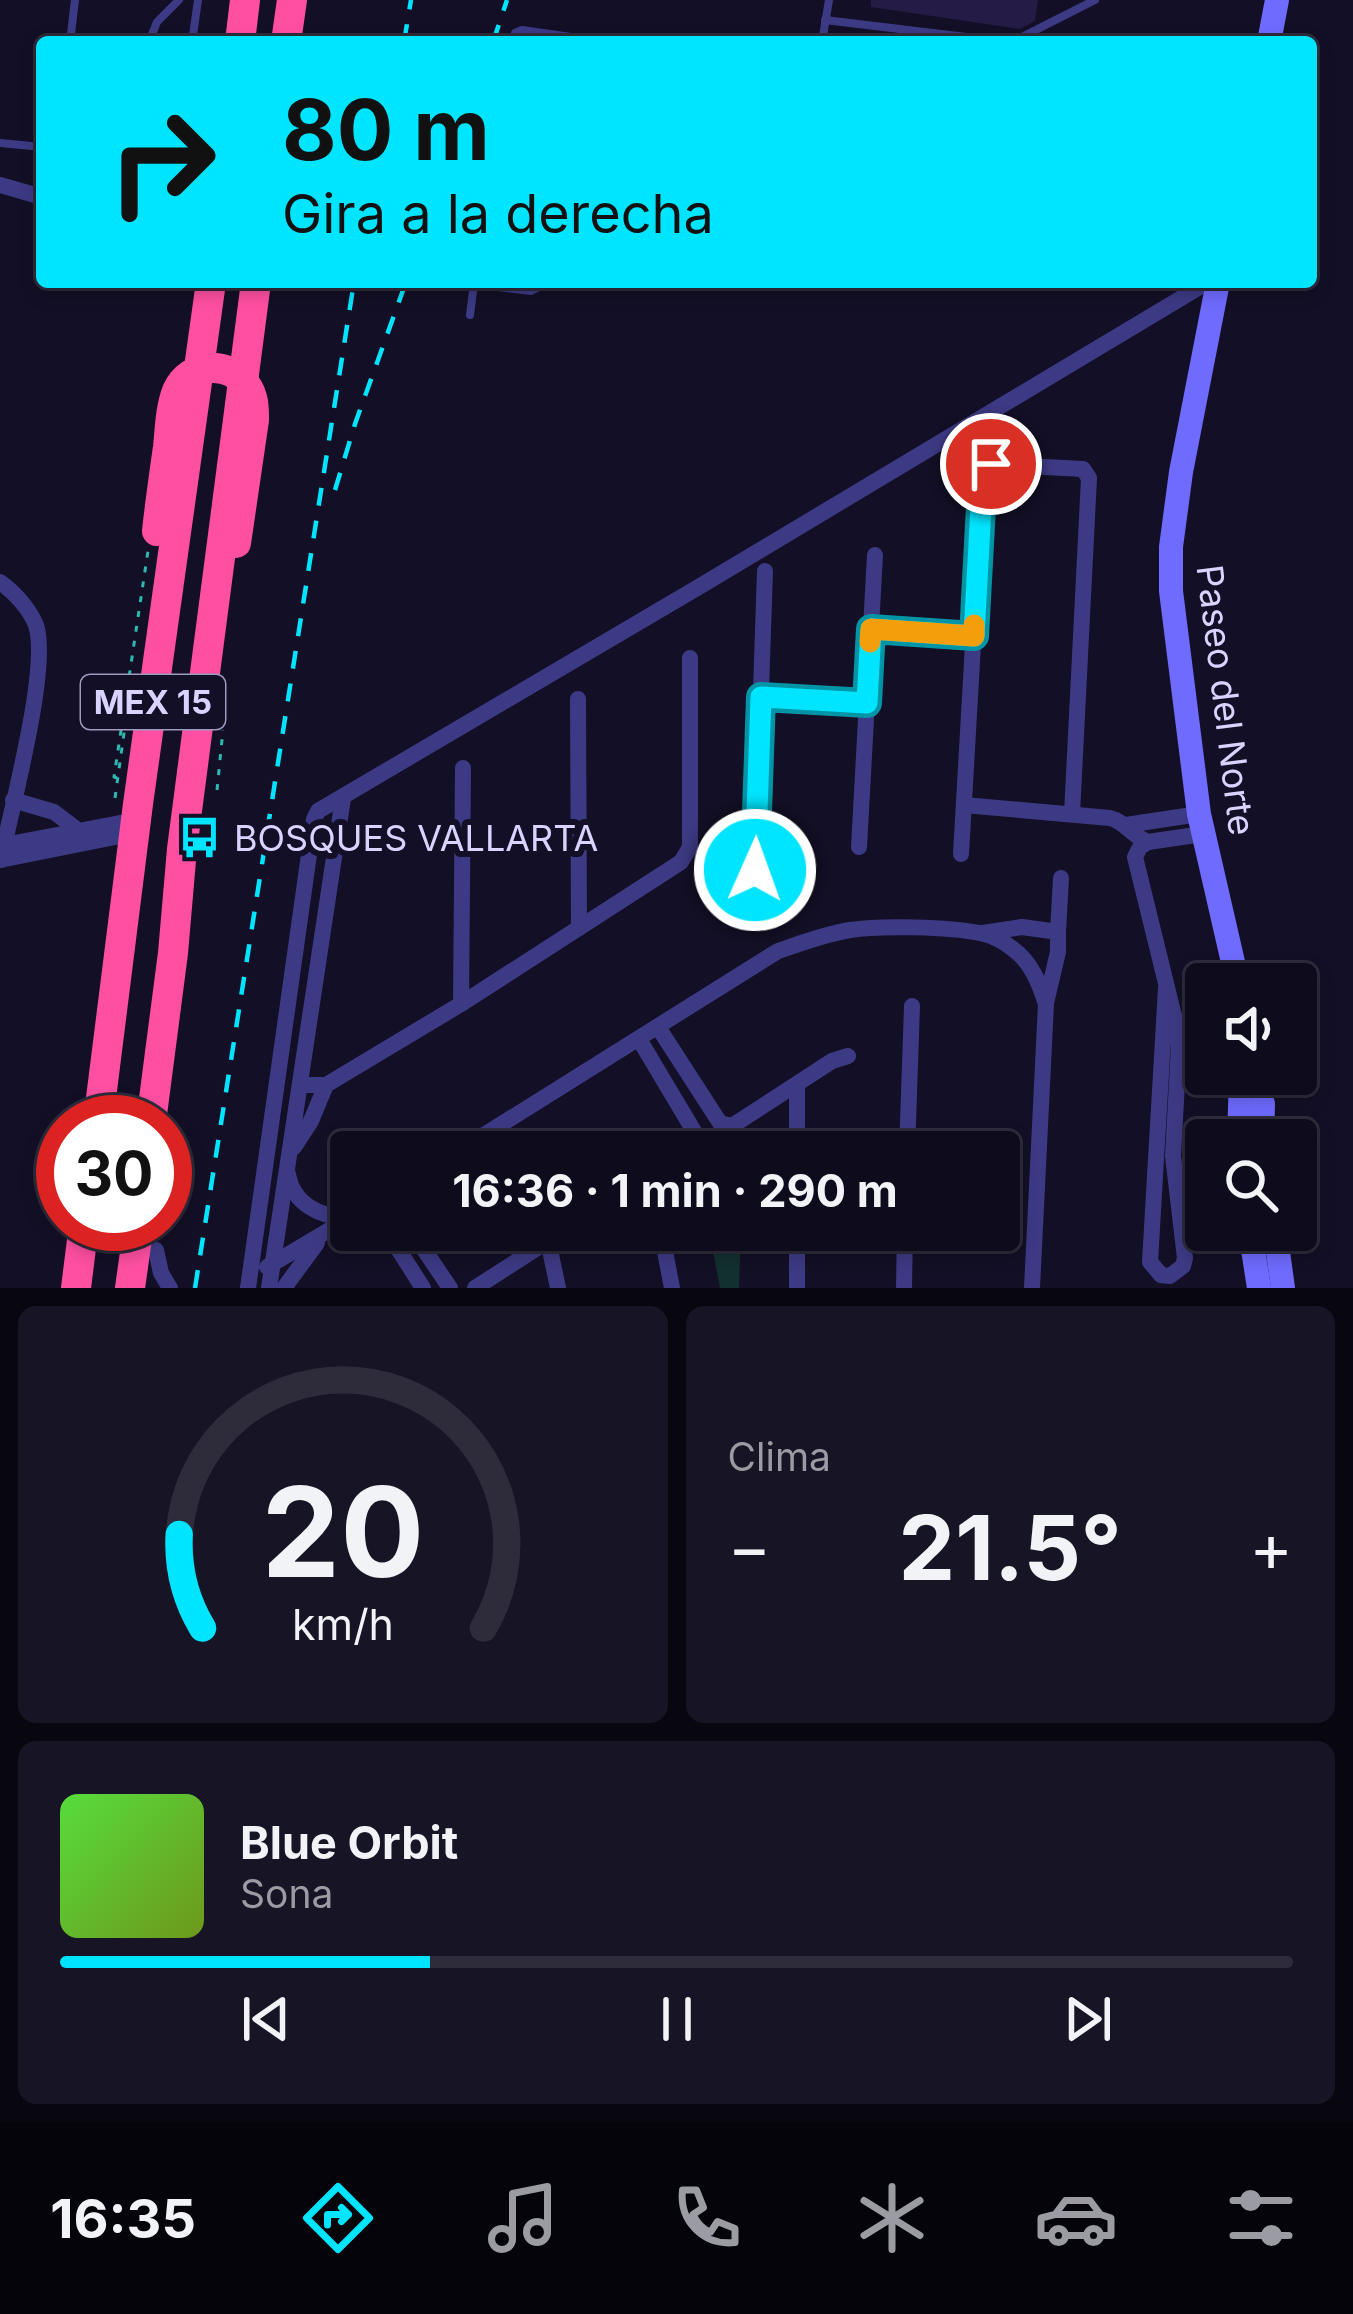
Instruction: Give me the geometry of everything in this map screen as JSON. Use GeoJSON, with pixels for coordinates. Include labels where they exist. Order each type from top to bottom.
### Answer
{"type":"FeatureCollection","features":[{"type":"Feature","properties":{"kind":"highway"},"geometry":{"type":"LineString","coordinates":[[240,36],[245,0]]}},
{"type":"Feature","properties":{"kind":"highway"},"geometry":{"type":"LineString","coordinates":[[287,36],[292,0]]}},
{"type":"Feature","properties":{"kind":"highway","name":"MEX 15"},"geometry":{"type":"LineString","coordinates":[[101,1095],[129,832],[210,288]]}},
{"type":"Feature","properties":{"kind":"highway","name":"MEX 15"},"geometry":{"type":"LineString","coordinates":[[155,1095],[173,953],[203,796],[255,288]]}},
{"type":"Feature","properties":{"kind":"highway"},"geometry":{"type":"LineString","coordinates":[[129,832],[128,771],[152,541],[172,411],[178,388],[190,375],[222,368],[244,382],[254,401],[254,420],[202,771],[203,796]]}},
{"type":"Feature","properties":{"kind":"highway"},"geometry":{"type":"LineString","coordinates":[[169,1095],[173,953]]}},
{"type":"Feature","properties":{"kind":"highway"},"geometry":{"type":"LineString","coordinates":[[76,1288],[81,1251]]}},
{"type":"Feature","properties":{"kind":"highway"},"geometry":{"type":"LineString","coordinates":[[130,1288],[144,1251]]}},
{"type":"Feature","properties":{"kind":"highway"},"geometry":{"type":"LineString","coordinates":[[150,1288],[151,1251]]}},
{"type":"Feature","properties":{"kind":"street"},"geometry":{"type":"LineString","coordinates":[[1270,36],[1277,0]]}},
{"type":"Feature","properties":{"kind":"street"},"geometry":{"type":"LineString","coordinates":[[0,185],[36,195]]}},
{"type":"Feature","properties":{"kind":"street"},"geometry":{"type":"LineString","coordinates":[[244,1285],[314,820],[323,806],[1198,288]]}},
{"type":"Feature","properties":{"kind":"street","name":"Paseo del Norte"},"geometry":{"type":"LineString","coordinates":[[1217,288],[1185,451],[1171,547],[1171,591],[1201,824],[1233,963]]}},
{"type":"Feature","properties":{"kind":"street"},"geometry":{"type":"LineString","coordinates":[[961,854],[986,465],[1083,469],[1089,478],[1072,814]]}},
{"type":"Feature","properties":{"kind":"street"},"geometry":{"type":"LineString","coordinates":[[859,847],[875,555]]}},
{"type":"Feature","properties":{"kind":"street"},"geometry":{"type":"LineString","coordinates":[[755,870],[765,571]]}},
{"type":"Feature","properties":{"kind":"street"},"geometry":{"type":"LineString","coordinates":[[0,582],[20,599],[36,626],[40,661],[2,855]]}},
{"type":"Feature","properties":{"kind":"street"},"geometry":{"type":"LineString","coordinates":[[871,629],[974,636]]}},
{"type":"Feature","properties":{"kind":"street"},"geometry":{"type":"LineString","coordinates":[[300,1085],[326,1084],[461,1004],[688,856],[690,658]]}},
{"type":"Feature","properties":{"kind":"street"},"geometry":{"type":"LineString","coordinates":[[761,697],[867,703]]}},
{"type":"Feature","properties":{"kind":"street"},"geometry":{"type":"LineString","coordinates":[[578,700],[578,928]]}},
{"type":"Feature","properties":{"kind":"street"},"geometry":{"type":"LineString","coordinates":[[461,1004],[463,768]]}},
{"type":"Feature","properties":{"kind":"street"},"geometry":{"type":"LineString","coordinates":[[269,1288],[343,798]]}},
{"type":"Feature","properties":{"kind":"street"},"geometry":{"type":"LineString","coordinates":[[13,800],[54,812],[79,831]]}},
{"type":"Feature","properties":{"kind":"street"},"geometry":{"type":"LineString","coordinates":[[964,805],[1110,818],[1148,842]]}},
{"type":"Feature","properties":{"kind":"street"},"geometry":{"type":"LineString","coordinates":[[1126,825],[1201,824]]}},
{"type":"Feature","properties":{"kind":"street"},"geometry":{"type":"LineString","coordinates":[[1166,988],[1150,1262],[1161,1275],[1170,1276],[1184,1266],[1186,1258],[1173,1156],[1179,1046],[1166,988],[1136,857],[1148,842],[1201,824]]}},
{"type":"Feature","properties":{"kind":"street"},"geometry":{"type":"LineString","coordinates":[[2,855],[79,831],[129,832]]}},
{"type":"Feature","properties":{"kind":"street"},"geometry":{"type":"LineString","coordinates":[[2,855],[129,832]]}},
{"type":"Feature","properties":{"kind":"street"},"geometry":{"type":"LineString","coordinates":[[1032,1288],[1046,1004],[1058,952],[1061,878]]}},
{"type":"Feature","properties":{"kind":"street"},"geometry":{"type":"LineString","coordinates":[[491,1131],[778,951],[853,930],[983,933],[1022,927],[1058,932]]}},
{"type":"Feature","properties":{"kind":"street"},"geometry":{"type":"LineString","coordinates":[[983,933],[1010,945],[1026,960],[1046,1004]]}},
{"type":"Feature","properties":{"kind":"street"},"geometry":{"type":"LineString","coordinates":[[908,1131],[912,1006]]}},
{"type":"Feature","properties":{"kind":"street"},"geometry":{"type":"LineString","coordinates":[[658,1027],[720,1123],[732,1126],[832,1061],[848,1056]]}},
{"type":"Feature","properties":{"kind":"street"},"geometry":{"type":"LineString","coordinates":[[639,1039],[694,1131]]}},
{"type":"Feature","properties":{"kind":"street"},"geometry":{"type":"LineString","coordinates":[[326,1084],[288,1162],[289,1184],[308,1206],[330,1215]]}},
{"type":"Feature","properties":{"kind":"street"},"geometry":{"type":"LineString","coordinates":[[797,1085],[797,1131]]}},
{"type":"Feature","properties":{"kind":"street"},"geometry":{"type":"LineString","coordinates":[[1263,1104],[1263,1119]]}},
{"type":"Feature","properties":{"kind":"street"},"geometry":{"type":"LineString","coordinates":[[244,1285],[330,1229]]}},
{"type":"Feature","properties":{"kind":"street"},"geometry":{"type":"LineString","coordinates":[[284,1288],[324,1232]]}},
{"type":"Feature","properties":{"kind":"street"},"geometry":{"type":"LineString","coordinates":[[156,1251],[170,1288]]}},
{"type":"Feature","properties":{"kind":"street"},"geometry":{"type":"LineString","coordinates":[[399,1251],[423,1288]]}},
{"type":"Feature","properties":{"kind":"street"},"geometry":{"type":"LineString","coordinates":[[425,1251],[450,1288]]}},
{"type":"Feature","properties":{"kind":"street"},"geometry":{"type":"LineString","coordinates":[[476,1288],[526,1251]]}},
{"type":"Feature","properties":{"kind":"street"},"geometry":{"type":"LineString","coordinates":[[550,1251],[558,1288]]}},
{"type":"Feature","properties":{"kind":"street"},"geometry":{"type":"LineString","coordinates":[[665,1251],[672,1288]]}},
{"type":"Feature","properties":{"kind":"street"},"geometry":{"type":"LineString","coordinates":[[797,1251],[797,1288]]}},
{"type":"Feature","properties":{"kind":"street"},"geometry":{"type":"LineString","coordinates":[[904,1288],[905,1251]]}},
{"type":"Feature","properties":{"kind":"street"},"geometry":{"type":"LineString","coordinates":[[1253,1251],[1259,1288]]}},
{"type":"Feature","properties":{"kind":"street"},"geometry":{"type":"LineString","coordinates":[[1277,1251],[1283,1288]]}},
{"type":"Feature","properties":{"kind":"lane"},"geometry":{"type":"LineString","coordinates":[[71,36],[75,0]]}},
{"type":"Feature","properties":{"kind":"lane"},"geometry":{"type":"LineString","coordinates":[[151,36],[157,22],[178,0]]}},
{"type":"Feature","properties":{"kind":"lane"},"geometry":{"type":"LineString","coordinates":[[193,36],[198,0]]}},
{"type":"Feature","properties":{"kind":"lane"},"geometry":{"type":"LineString","coordinates":[[823,36],[829,0]]}},
{"type":"Feature","properties":{"kind":"lane"},"geometry":{"type":"LineString","coordinates":[[1024,36],[1095,0]]}},
{"type":"Feature","properties":{"kind":"lane"},"geometry":{"type":"LineString","coordinates":[[825,20],[941,36]]}},
{"type":"Feature","properties":{"kind":"lane"},"geometry":{"type":"LineString","coordinates":[[513,36],[522,29],[567,36]]}},
{"type":"Feature","properties":{"kind":"lane"},"geometry":{"type":"LineString","coordinates":[[0,143],[36,146]]}},
{"type":"Feature","properties":{"kind":"lane"},"geometry":{"type":"LineString","coordinates":[[470,315],[473,288]]}},
{"type":"Feature","properties":{"kind":"lane"},"geometry":{"type":"LineString","coordinates":[[502,288],[536,288]]}},
{"type":"Feature","properties":{"kind":"path"},"geometry":{"type":"LineString","coordinates":[[126,717],[117,778],[152,541]]}},
{"type":"Feature","properties":{"kind":"path"},"geometry":{"type":"LineString","coordinates":[[203,796],[224,730]]}},
{"type":"Feature","properties":{"kind":"green space"},"geometry":{"type":"Polygon","coordinates":[[[713,1251],[740,1251],[739,1288],[720,1288],[713,1251]]]}},
{"type":"Feature","properties":{"kind":"building"},"geometry":{"type":"Polygon","coordinates":[[[871,0],[1038,0],[1035,21],[1020,29],[871,7],[871,0]]]}},
{"type":"Feature","properties":{"kind":"railway"},"geometry":{"type":"LineString","coordinates":[[405,36],[411,0]]}},
{"type":"Feature","properties":{"kind":"railway"},"geometry":{"type":"LineString","coordinates":[[495,36],[507,0]]}},
{"type":"Feature","properties":{"kind":"railway"},"geometry":{"type":"LineString","coordinates":[[195,1288],[353,288]]}},
{"type":"Feature","properties":{"kind":"railway"},"geometry":{"type":"LineString","coordinates":[[335,490],[404,288]]}},
{"type":"Feature","properties":{"kind":"slow traffic"},"geometry":{"type":"LineString","coordinates":[[870,642],[871,629],[974,636],[974,625]]}},
{"type":"Feature","properties":{"kind":"place","name":"BOSQUES VALLARTA"},"geometry":{"type":"Point","coordinates":[200,838]}},
{"type":"Feature","properties":{"kind":"route"},"geometry":{"type":"LineString","coordinates":[[755,870],[761,697],[867,703],[871,629],[974,636],[983,470],[991,464]]}}]}
